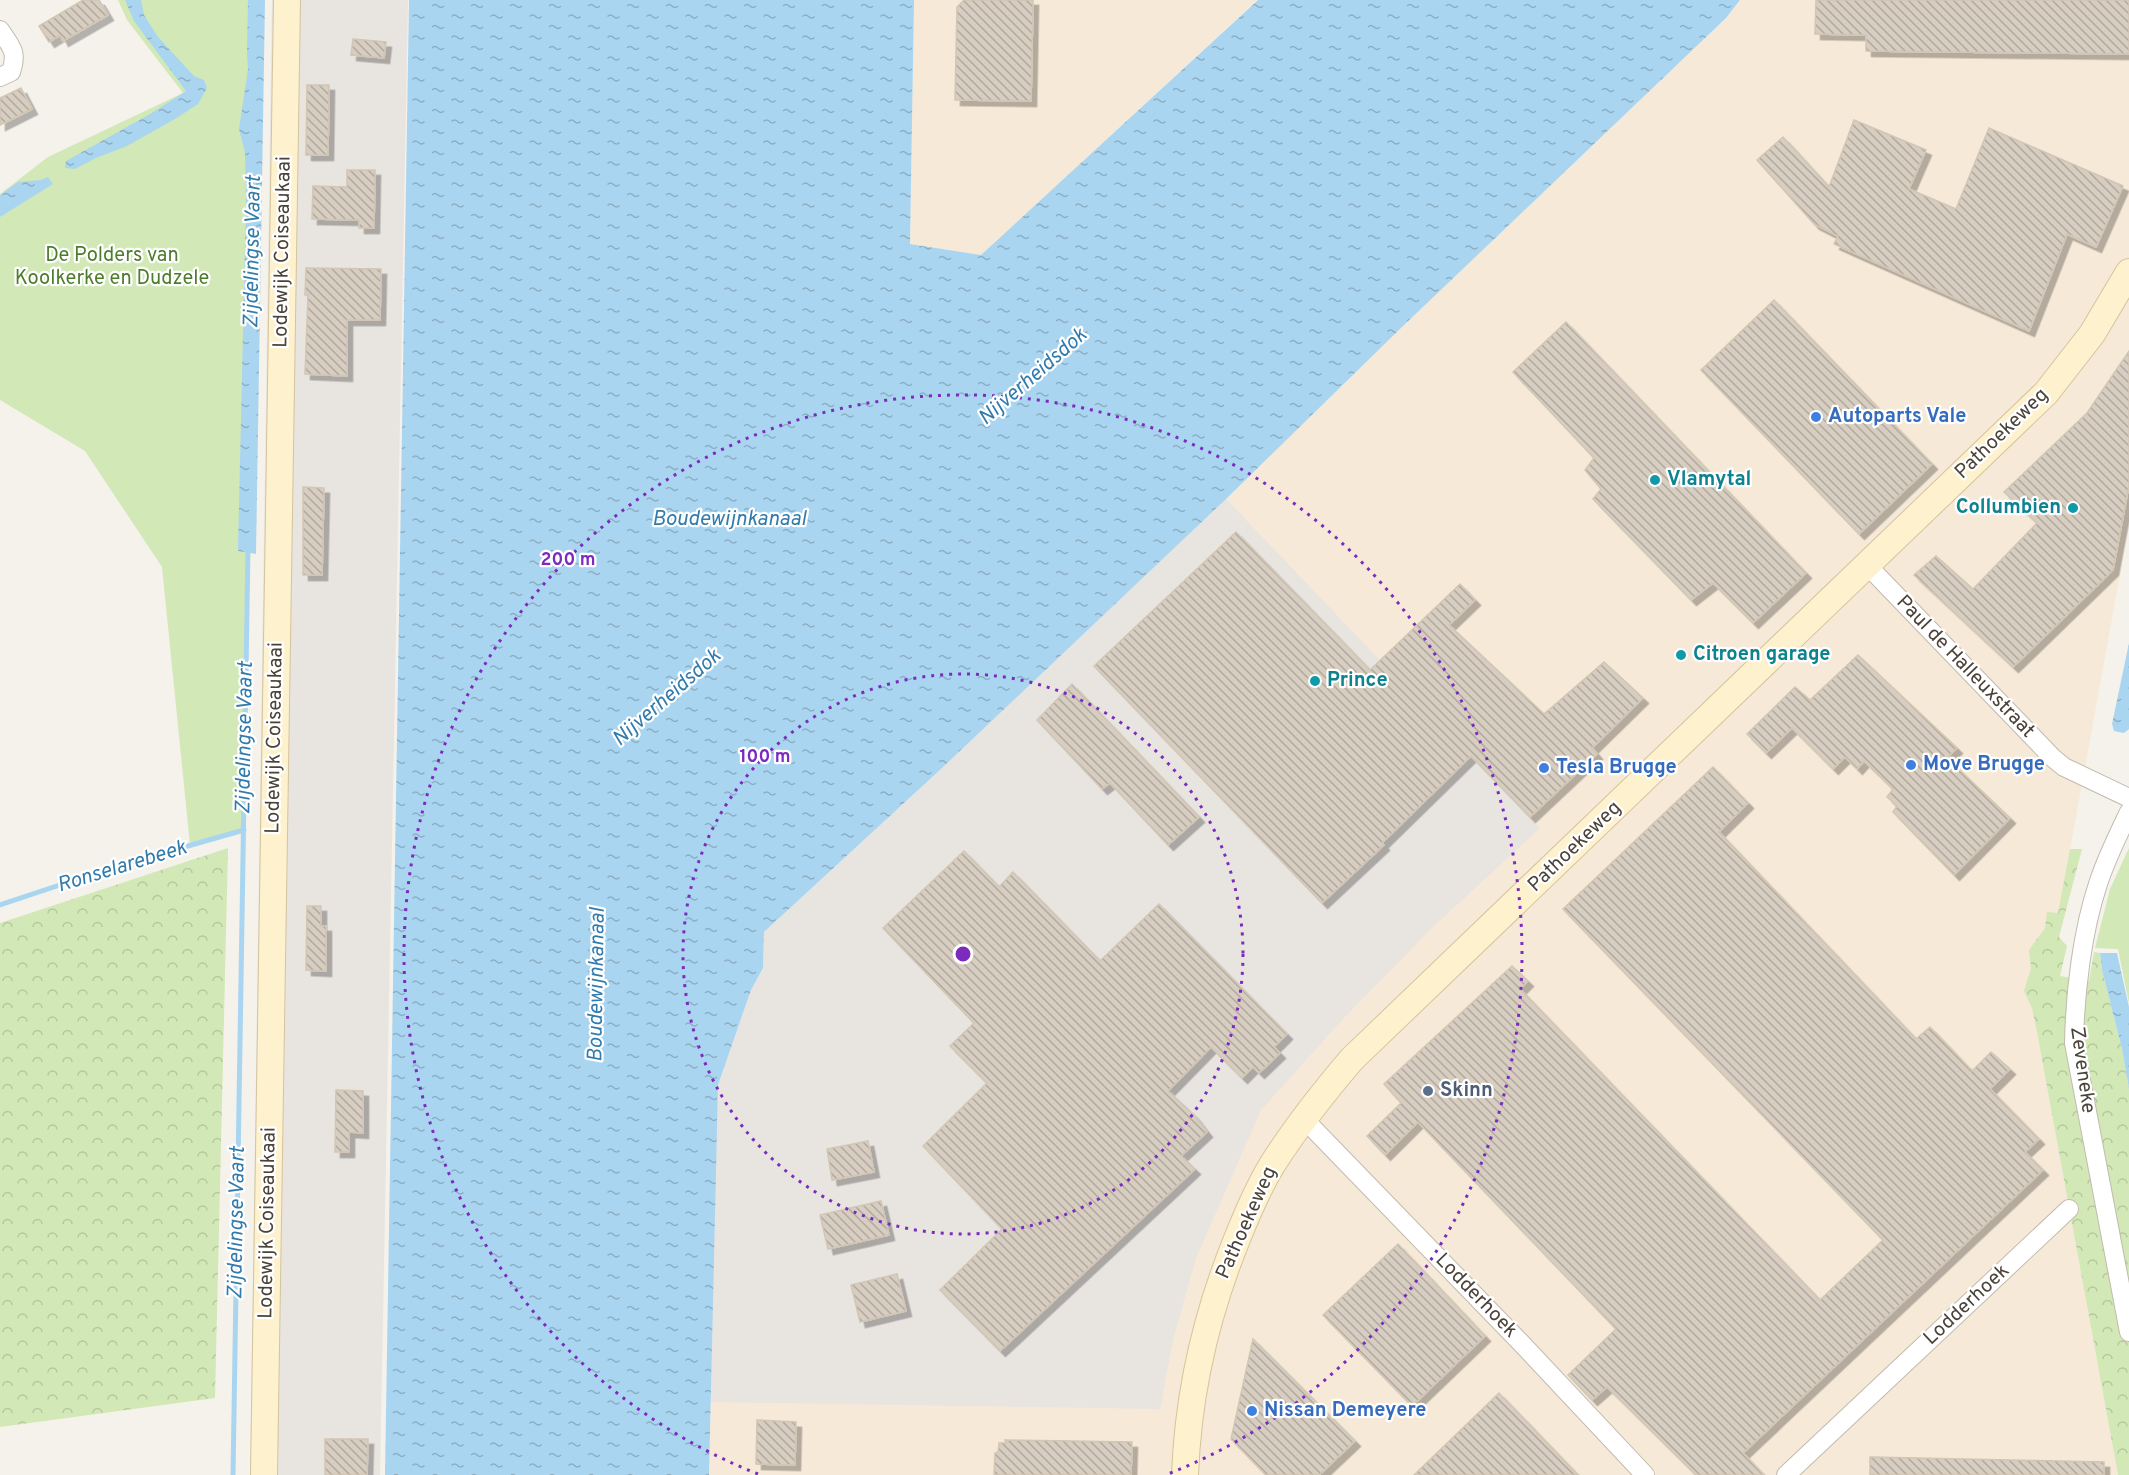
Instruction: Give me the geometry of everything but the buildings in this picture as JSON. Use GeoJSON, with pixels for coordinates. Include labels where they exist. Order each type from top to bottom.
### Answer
{"type":"FeatureCollection","features":[{"type":"Feature","properties":{"kind":"main road","name":"Lodewijk Coiseaukaai"},"geometry":{"type":"LineString","coordinates":[[264,1475],[286,0]]}},
{"type":"Feature","properties":{"kind":"main road","name":"Pathoekeweg"},"geometry":{"type":"LineString","coordinates":[[1185,1475],[1194,1392],[1201,1351],[1215,1297],[1250,1208],[1272,1166],[1304,1119],[1352,1059],[1637,788],[2046,393],[2092,334],[2129,272]]}},
{"type":"Feature","properties":{"kind":"street"},"geometry":{"type":"LineString","coordinates":[[0,77],[11,72],[15,61],[15,52],[2,35]]}},
{"type":"Feature","properties":{"kind":"street","name":"Paul de Halleuxstraat"},"geometry":{"type":"LineString","coordinates":[[1867,565],[2053,758],[2064,767],[2129,798]]}},
{"type":"Feature","properties":{"kind":"street","name":"Zeveneke"},"geometry":{"type":"LineString","coordinates":[[2129,812],[2098,885],[2085,940],[2075,1011],[2074,1043],[2129,1332]]}},
{"type":"Feature","properties":{"kind":"street","name":"Lodderhoek"},"geometry":{"type":"LineString","coordinates":[[1304,1119],[1645,1475]]}},
{"type":"Feature","properties":{"kind":"street","name":"Lodderhoek"},"geometry":{"type":"LineString","coordinates":[[1786,1475],[2069,1209]]}},
{"type":"Feature","properties":{"kind":"shaded area"},"geometry":{"type":"Polygon","coordinates":[[[272,0],[408,0],[380,1475],[250,1475],[272,0]]]}},
{"type":"Feature","properties":{"kind":"shaded area"},"geometry":{"type":"Polygon","coordinates":[[[914,0],[1257,0],[981,255],[910,244],[914,0]]]}},
{"type":"Feature","properties":{"kind":"shaded area"},"geometry":{"type":"Polygon","coordinates":[[[1740,0],[2129,0],[2129,525],[2037,1032],[2118,1475],[709,1475],[718,1085],[942,768],[1226,499],[1402,327],[1726,18],[1740,0]]]}},
{"type":"Feature","properties":{"kind":"shaded area"},"geometry":{"type":"Polygon","coordinates":[[[1226,499],[1540,828],[1433,927],[1342,1020],[1261,1110],[1196,1258],[1173,1340],[1160,1409],[709,1402],[718,1085],[751,990],[763,968],[764,932],[942,768],[1226,499]]]}},
{"type":"Feature","properties":{"kind":"green space","name":"De Polders van Koolkerke en Dudzele"},"geometry":{"type":"Polygon","coordinates":[[[118,0],[258,0],[244,830],[190,845],[162,567],[85,451],[0,400],[0,194],[48,157],[183,93],[127,20],[118,0]]]}},
{"type":"Feature","properties":{"kind":"green space"},"geometry":{"type":"Polygon","coordinates":[[[228,848],[215,1398],[0,1427],[0,923],[228,848]]]}},
{"type":"Feature","properties":{"kind":"green space"},"geometry":{"type":"Polygon","coordinates":[[[2129,848],[2129,1003],[2118,949],[2095,948],[2110,889],[2129,848]]]}},
{"type":"Feature","properties":{"kind":"green space"},"geometry":{"type":"Polygon","coordinates":[[[2070,849],[2082,849],[2059,937],[2067,946],[2060,976],[2089,981],[2094,952],[2100,953],[2129,1089],[2129,1475],[2118,1475],[2037,1032],[2032,1008],[2024,991],[2031,968],[2029,950],[2045,928],[2047,912],[2058,913],[2070,849]]]}},
{"type":"Feature","properties":{"kind":"water"},"geometry":{"type":"Polygon","coordinates":[[[125,0],[141,0],[144,15],[158,37],[194,76],[204,80],[207,88],[198,104],[175,119],[127,146],[75,169],[65,168],[66,161],[186,91],[134,21],[125,0]]]}},
{"type":"Feature","properties":{"kind":"water"},"geometry":{"type":"Polygon","coordinates":[[[248,0],[265,0],[256,554],[238,551],[246,199],[245,153],[239,129],[248,69],[248,0]]]}},
{"type":"Feature","properties":{"kind":"water","name":"Boudewijnkanaal"},"geometry":{"type":"Polygon","coordinates":[[[409,0],[914,0],[910,244],[981,255],[1258,0],[1740,0],[1726,18],[1402,327],[1226,499],[942,768],[764,932],[763,968],[751,990],[718,1085],[709,1475],[385,1475],[409,0]]]}},
{"type":"Feature","properties":{"kind":"water"},"geometry":{"type":"Polygon","coordinates":[[[48,177],[53,184],[0,217],[0,195],[18,182],[41,180],[48,177]]]}},
{"type":"Feature","properties":{"kind":"water"},"geometry":{"type":"Polygon","coordinates":[[[2129,643],[2129,729],[2124,733],[2114,731],[2112,724],[2129,643]]]}},
{"type":"Feature","properties":{"kind":"water"},"geometry":{"type":"Polygon","coordinates":[[[2100,953],[2117,953],[2129,1007],[2129,1089],[2122,1049],[2102,970],[2100,953]]]}},
{"type":"Feature","properties":{"kind":"waterway","name":"Zijdelingse Vaart"},"geometry":{"type":"LineString","coordinates":[[233,1475],[248,548]]}},
{"type":"Feature","properties":{"kind":"waterway","name":"Ronselarebeek"},"geometry":{"type":"LineString","coordinates":[[0,905],[114,867],[244,830]]}},
{"type":"Feature","properties":{"kind":"place","name":"Autoparts Vale"},"geometry":{"type":"Point","coordinates":[1816,417]}},
{"type":"Feature","properties":{"kind":"place","name":"Vlamytal"},"geometry":{"type":"Point","coordinates":[1655,480]}},
{"type":"Feature","properties":{"kind":"place","name":"Collumbien"},"geometry":{"type":"Point","coordinates":[2073,508]}},
{"type":"Feature","properties":{"kind":"place","name":"Citroen garage"},"geometry":{"type":"Point","coordinates":[1681,655]}},
{"type":"Feature","properties":{"kind":"place","name":"Prince"},"geometry":{"type":"Point","coordinates":[1315,681]}},
{"type":"Feature","properties":{"kind":"place","name":"Move Brugge"},"geometry":{"type":"Point","coordinates":[1911,765]}},
{"type":"Feature","properties":{"kind":"place","name":"Tesla Brugge"},"geometry":{"type":"Point","coordinates":[1544,768]}},
{"type":"Feature","properties":{"kind":"place","name":"Skinn"},"geometry":{"type":"Point","coordinates":[1428,1091]}},
{"type":"Feature","properties":{"kind":"place","name":"Nissan Demeyere"},"geometry":{"type":"Point","coordinates":[1252,1411]}},
{"type":"Feature","properties":{"kind":"water label","name":"Nijverheidsdok"},"geometry":{"type":"Point","coordinates":[1033,377]}},
{"type":"Feature","properties":{"kind":"water label","name":"Nijverheidsdok"},"geometry":{"type":"Point","coordinates":[667,698]}}]}
